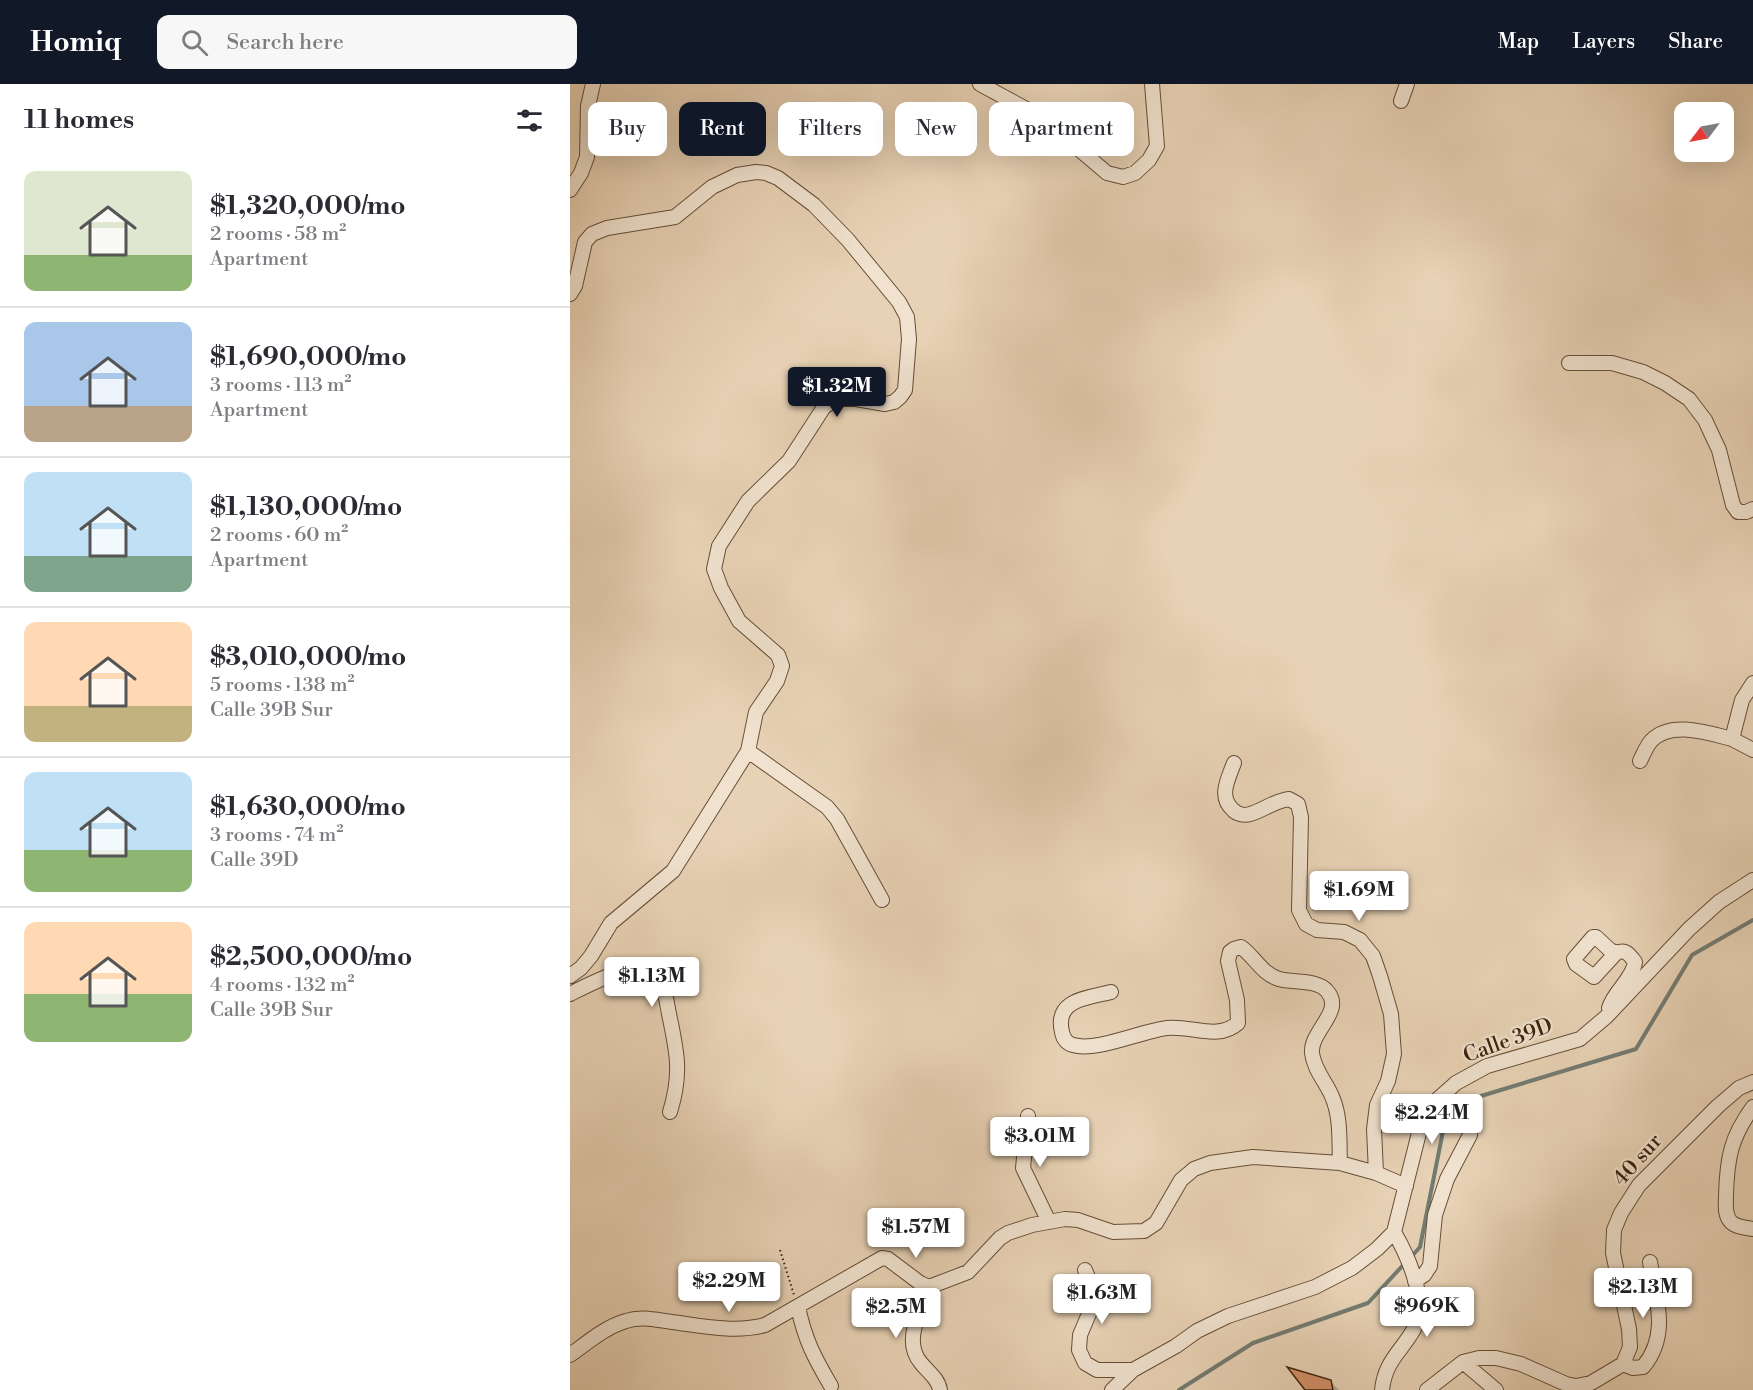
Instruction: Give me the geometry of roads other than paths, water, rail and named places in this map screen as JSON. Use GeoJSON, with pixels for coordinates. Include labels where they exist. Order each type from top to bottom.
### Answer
{"type":"FeatureCollection","features":[{"type":"Feature","properties":{"kind":"street"},"geometry":{"type":"LineString","coordinates":[[570,190],[581,173],[587,157],[588,106],[593,84]]}},
{"type":"Feature","properties":{"kind":"street"},"geometry":{"type":"LineString","coordinates":[[980,84],[1041,117],[1107,173],[1123,177],[1135,174],[1149,160],[1157,146],[1152,84]]}},
{"type":"Feature","properties":{"kind":"street"},"geometry":{"type":"LineString","coordinates":[[1401,101],[1407,84]]}},
{"type":"Feature","properties":{"kind":"street"},"geometry":{"type":"LineString","coordinates":[[570,294],[575,286],[585,242],[592,234],[607,228],[675,217],[712,187],[737,175],[766,173],[778,178],[814,205],[848,240],[888,287],[907,317],[909,339],[905,390],[900,397],[894,402],[885,404],[856,399],[837,399],[824,407],[789,461],[748,501],[719,546],[714,569],[721,588],[739,621],[778,655],[782,666],[777,681],[756,712],[748,751],[673,871],[611,923],[591,956],[570,976]]}},
{"type":"Feature","properties":{"kind":"street"},"geometry":{"type":"LineString","coordinates":[[1569,363],[1612,363],[1643,372],[1689,399],[1705,420],[1719,450],[1733,505],[1738,512],[1753,509]]}},
{"type":"Feature","properties":{"kind":"street"},"geometry":{"type":"LineString","coordinates":[[1732,739],[1742,700],[1753,683]]}},
{"type":"Feature","properties":{"kind":"street"},"geometry":{"type":"LineString","coordinates":[[1640,761],[1650,742],[1669,730],[1686,730],[1732,739],[1753,750]]}},
{"type":"Feature","properties":{"kind":"street"},"geometry":{"type":"LineString","coordinates":[[748,751],[832,813],[882,900]]}},
{"type":"Feature","properties":{"kind":"street"},"geometry":{"type":"LineString","coordinates":[[1234,763],[1224,792],[1227,805],[1236,813],[1248,815],[1276,801],[1289,799],[1298,804],[1301,817],[1299,910],[1306,924],[1317,930],[1344,932],[1360,940],[1373,956],[1391,1014],[1394,1054],[1388,1081],[1377,1105],[1374,1129],[1376,1173]]}},
{"type":"Feature","properties":{"kind":"street","name":"Calle 39D"},"geometry":{"type":"LineString","coordinates":[[1394,1232],[1420,1129],[1429,1107],[1456,1083],[1487,1066],[1580,1039],[1606,1017],[1689,929],[1719,902],[1753,880]]}},
{"type":"Feature","properties":{"kind":"street"},"geometry":{"type":"LineString","coordinates":[[1111,992],[1071,1003],[1063,1011],[1060,1025],[1063,1038],[1071,1045],[1085,1046],[1168,1028],[1216,1032],[1230,1030],[1238,1023],[1237,1000],[1228,961],[1230,952],[1241,947],[1268,974],[1279,979],[1320,986],[1328,992],[1333,1003],[1330,1014],[1313,1040],[1312,1054],[1319,1074],[1336,1107],[1340,1163]]}},
{"type":"Feature","properties":{"kind":"street"},"geometry":{"type":"LineString","coordinates":[[1606,1017],[1611,1000],[1634,969],[1635,962],[1626,951],[1616,953]]}},
{"type":"Feature","properties":{"kind":"street"},"geometry":{"type":"LineString","coordinates":[[570,994],[602,978],[643,967],[656,969],[663,983],[679,1061],[675,1095],[670,1112]]}},
{"type":"Feature","properties":{"kind":"street","name":"40 sur"},"geometry":{"type":"LineString","coordinates":[[1623,1364],[1630,1347],[1629,1329],[1612,1253],[1614,1230],[1625,1206],[1639,1185],[1739,1088],[1753,1082]]}},
{"type":"Feature","properties":{"kind":"street"},"geometry":{"type":"LineString","coordinates":[[1739,1088],[1753,1090]]}},
{"type":"Feature","properties":{"kind":"street"},"geometry":{"type":"LineString","coordinates":[[1753,1107],[1735,1136],[1727,1163],[1726,1214],[1731,1223],[1753,1229]]}},
{"type":"Feature","properties":{"kind":"street"},"geometry":{"type":"LineString","coordinates":[[1028,1116],[1023,1168],[1049,1222]]}},
{"type":"Feature","properties":{"kind":"street"},"geometry":{"type":"LineString","coordinates":[[1414,1277],[1424,1275],[1430,1266],[1435,1215],[1446,1179],[1470,1136]]}},
{"type":"Feature","properties":{"kind":"street"},"geometry":{"type":"LineString","coordinates":[[570,1355],[608,1328],[625,1321],[644,1318],[750,1329],[765,1325],[882,1258],[888,1259],[929,1287],[968,1272],[1000,1238],[1008,1233],[1049,1222],[1065,1219],[1078,1220],[1113,1232],[1144,1231],[1156,1223],[1181,1180],[1194,1169],[1209,1163],[1253,1157],[1340,1163],[1376,1173],[1406,1186]]}},
{"type":"Feature","properties":{"kind":"street"},"geometry":{"type":"LineString","coordinates":[[1112,1390],[1133,1370],[1207,1326],[1228,1316],[1315,1287],[1352,1268],[1394,1232],[1404,1248],[1414,1277],[1419,1315],[1414,1329],[1393,1356],[1383,1379],[1382,1390]]}},
{"type":"Feature","properties":{"kind":"street"},"geometry":{"type":"LineString","coordinates":[[1427,1390],[1463,1362],[1479,1358],[1496,1358],[1521,1364],[1553,1379],[1576,1386],[1591,1383],[1623,1364],[1633,1368],[1643,1367],[1652,1356],[1658,1335],[1659,1309],[1650,1262]]}},
{"type":"Feature","properties":{"kind":"street"},"geometry":{"type":"LineString","coordinates":[[1084,1270],[1093,1289],[1094,1302],[1080,1335],[1079,1350],[1086,1363],[1097,1370],[1133,1370]]}},
{"type":"Feature","properties":{"kind":"street"},"geometry":{"type":"LineString","coordinates":[[929,1287],[912,1338],[913,1350],[919,1362],[937,1380],[940,1390]]}},
{"type":"Feature","properties":{"kind":"street"},"geometry":{"type":"LineString","coordinates":[[798,1307],[811,1353],[831,1386]]}},
{"type":"Feature","properties":{"kind":"street"},"geometry":{"type":"LineString","coordinates":[[1463,1362],[1496,1390]]}},
{"type":"Feature","properties":{"kind":"waterway"},"geometry":{"type":"LineString","coordinates":[[1411,1257],[1420,1247],[1445,1121],[1481,1096],[1636,1049],[1692,955],[1753,920]]}},
{"type":"Feature","properties":{"kind":"waterway"},"geometry":{"type":"LineString","coordinates":[[1179,1390],[1253,1343],[1368,1303],[1406,1262]]}}]}
